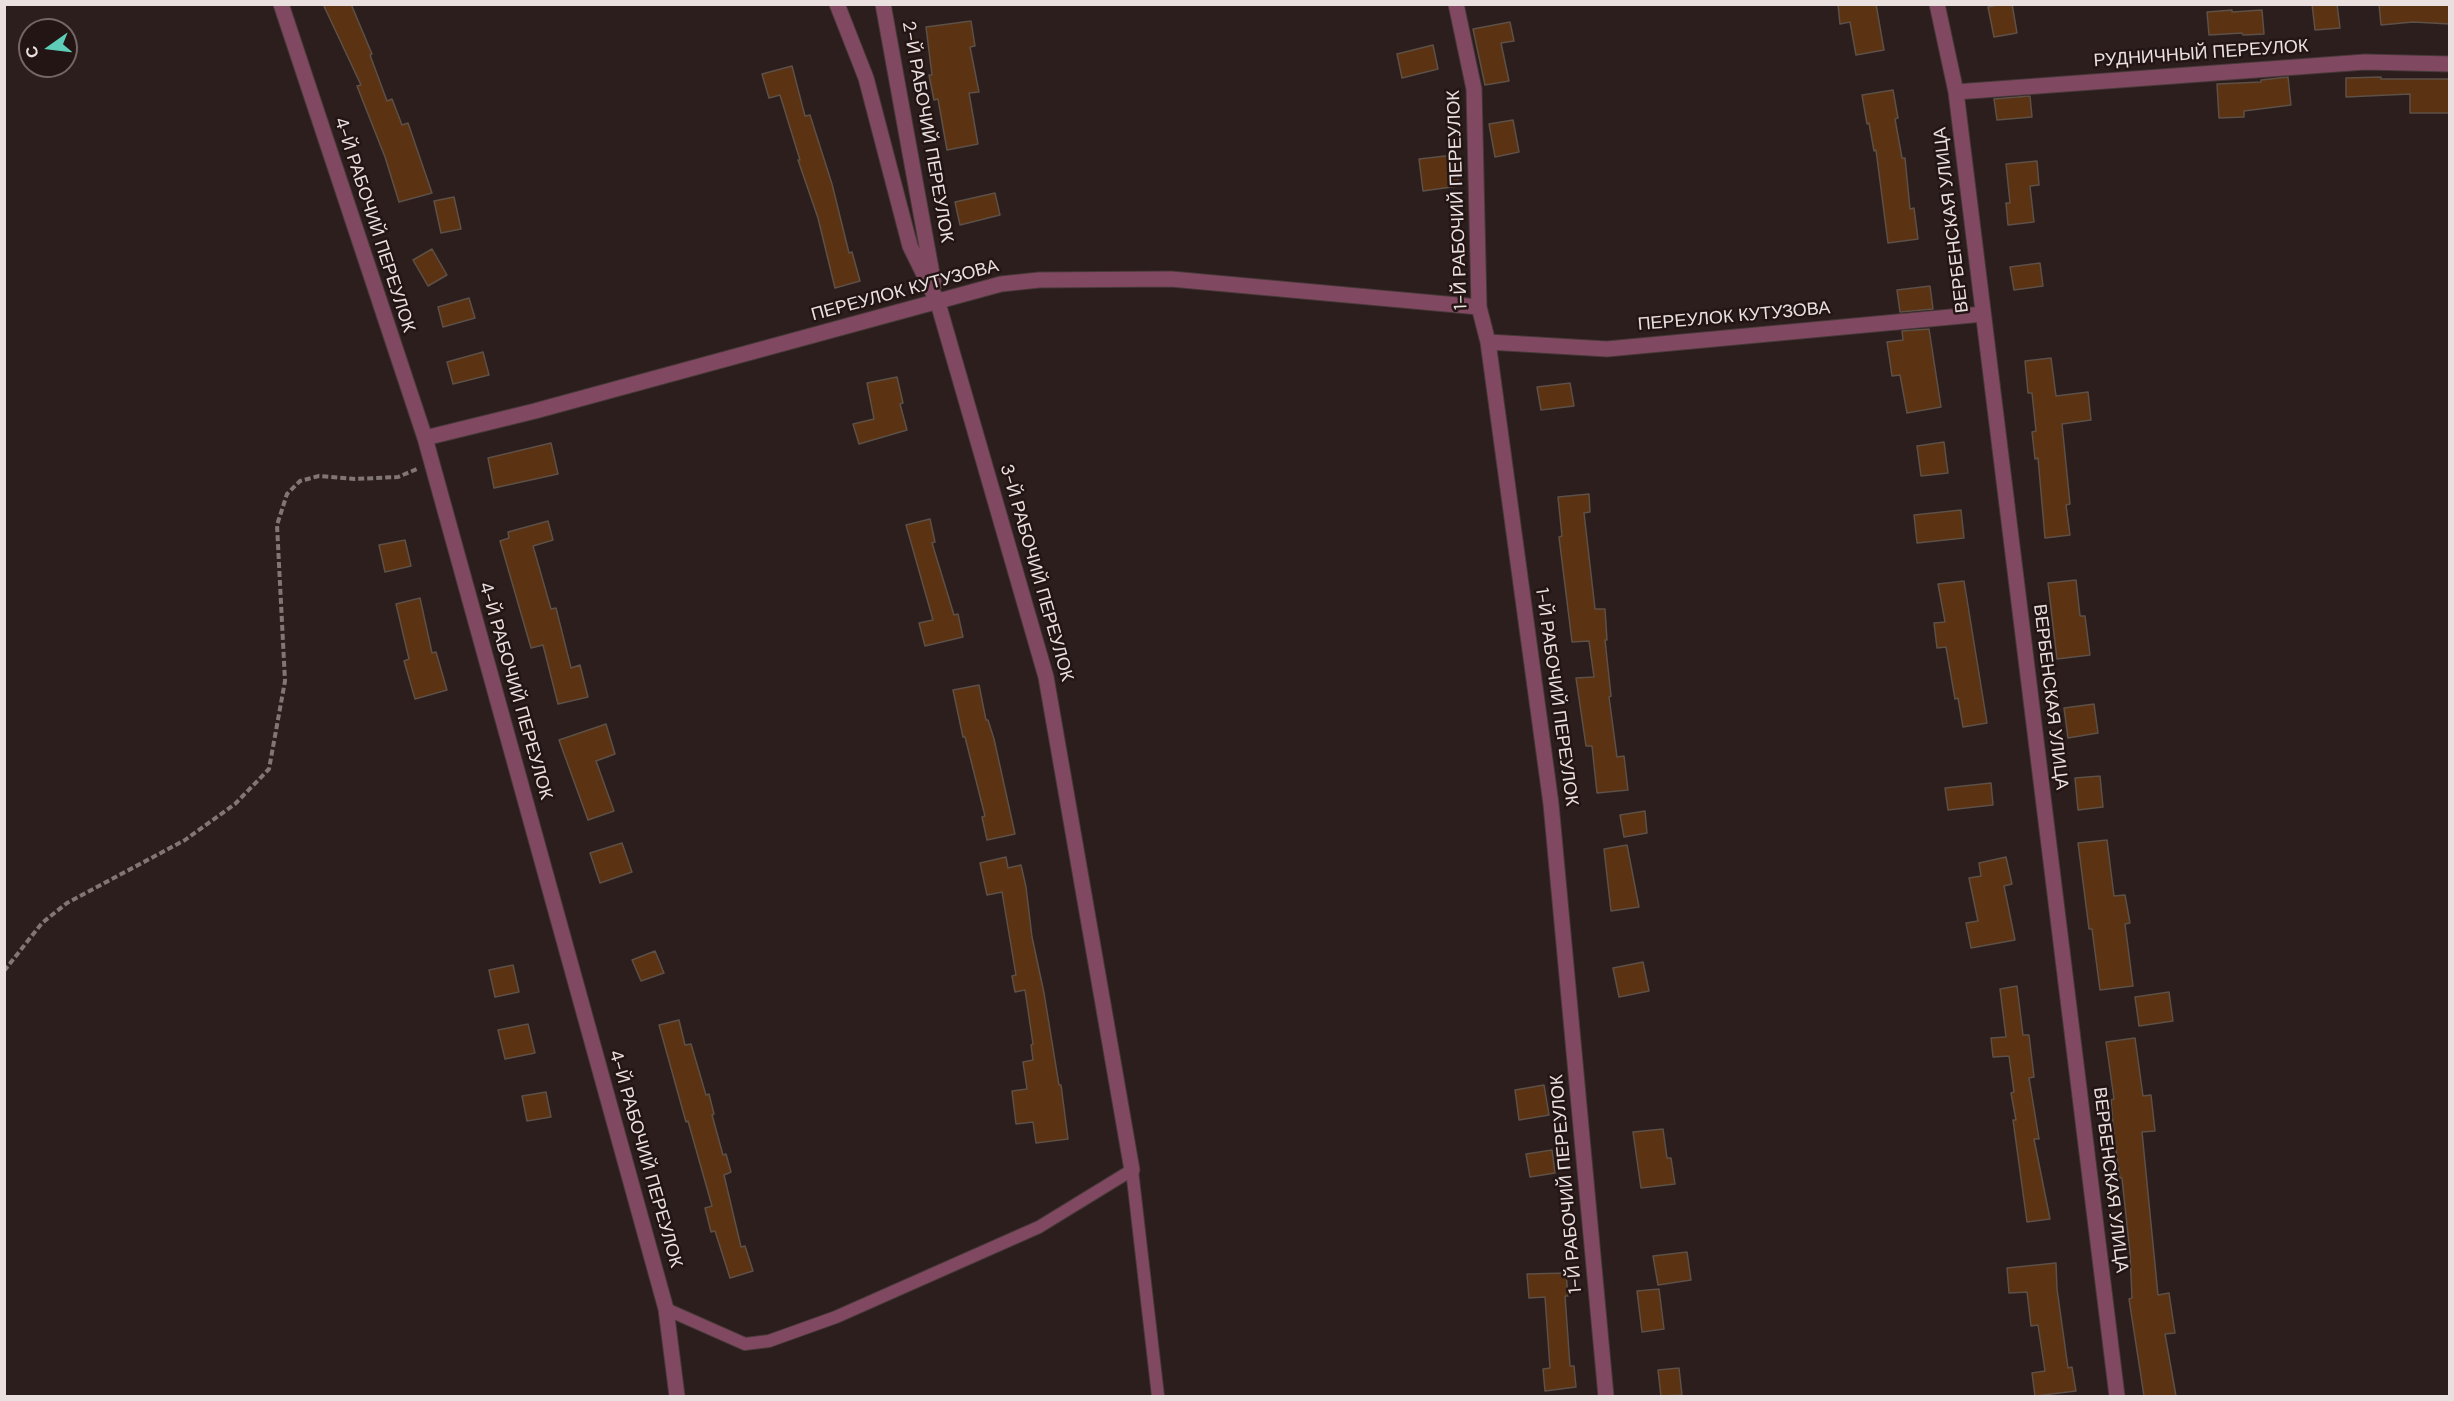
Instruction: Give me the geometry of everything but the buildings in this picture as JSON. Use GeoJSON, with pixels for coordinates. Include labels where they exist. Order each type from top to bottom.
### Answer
{"type":"FeatureCollection","features":[{"type":"Feature","properties":{"kind":"street","name":"4-Й РАБОЧИЙ ПЕРЕУЛОК"},"geometry":{"type":"LineString","coordinates":[[281,4],[425,438],[666,1309],[677,1396]]}},
{"type":"Feature","properties":{"kind":"street","name":"3-Й РАБОЧИЙ ПЕРЕУЛОК"},"geometry":{"type":"LineString","coordinates":[[837,4],[866,78],[909,246],[938,303],[1046,677],[1132,1170]]}},
{"type":"Feature","properties":{"kind":"street","name":"2-Й РАБОЧИЙ ПЕРЕУЛОК"},"geometry":{"type":"LineString","coordinates":[[884,4],[938,303]]}},
{"type":"Feature","properties":{"kind":"street","name":"1-Й РАБОЧИЙ ПЕРЕУЛОК"},"geometry":{"type":"LineString","coordinates":[[1456,4],[1474,88],[1479,307],[1488,342],[1551,804],[1606,1396]]}},
{"type":"Feature","properties":{"kind":"street","name":"ВЕРБЕНСКАЯ УЛИЦА"},"geometry":{"type":"LineString","coordinates":[[1937,4],[1956,92],[2117,1396]]}},
{"type":"Feature","properties":{"kind":"street","name":"РУДНИЧНЫЙ ПЕРЕУЛОК"},"geometry":{"type":"LineString","coordinates":[[1956,92],[2365,62],[2450,64]]}},
{"type":"Feature","properties":{"kind":"street","name":"ПЕРЕУЛОК КУТУЗОВА"},"geometry":{"type":"LineString","coordinates":[[425,438],[546,408],[1001,284],[1171,279],[1479,307]]}},
{"type":"Feature","properties":{"kind":"street","name":"ПЕРЕУЛОК КУТУЗОВА"},"geometry":{"type":"LineString","coordinates":[[1488,342],[1607,349],[1983,314]]}},
{"type":"Feature","properties":{"kind":"lane"},"geometry":{"type":"LineString","coordinates":[[666,1309],[745,1344],[769,1341],[836,1317],[1039,1227],[1132,1170],[1158,1396]]}},
{"type":"Feature","properties":{"kind":"path"},"geometry":{"type":"LineString","coordinates":[[4,972],[42,923],[67,903],[185,840],[235,804],[269,769],[285,681],[277,525],[287,494],[300,480],[319,476],[356,479],[398,477],[432,464]]}}]}
